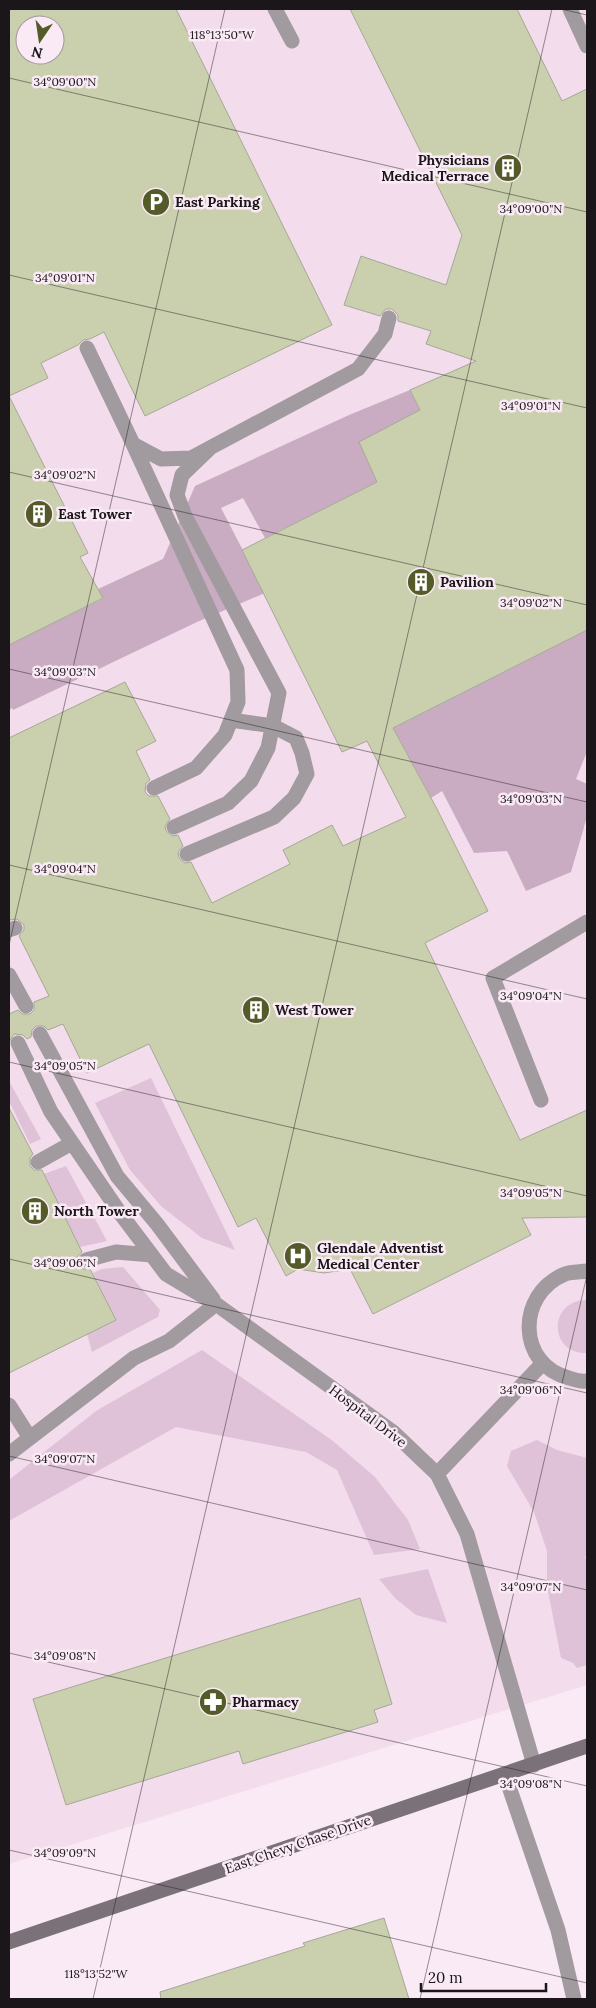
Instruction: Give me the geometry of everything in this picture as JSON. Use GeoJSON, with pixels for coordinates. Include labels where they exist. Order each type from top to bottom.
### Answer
{"type":"FeatureCollection","features":[{"type":"Feature","properties":{"kind":"main road","name":"East Chevy Chase Drive"},"geometry":{"type":"LineString","coordinates":[[9,1942],[587,1746]]}},
{"type":"Feature","properties":{"kind":"lane"},"geometry":{"type":"LineString","coordinates":[[276,9],[292,42]]}},
{"type":"Feature","properties":{"kind":"lane"},"geometry":{"type":"LineString","coordinates":[[570,9],[587,46]]}},
{"type":"Feature","properties":{"kind":"lane"},"geometry":{"type":"LineString","coordinates":[[133,444],[161,459],[192,458],[358,369],[385,334],[389,318]]}},
{"type":"Feature","properties":{"kind":"lane"},"geometry":{"type":"LineString","coordinates":[[87,348],[237,670],[238,702],[225,735],[196,768],[154,788]]}},
{"type":"Feature","properties":{"kind":"lane"},"geometry":{"type":"LineString","coordinates":[[174,827],[228,803],[251,781],[268,748],[279,692],[185,516],[177,495],[182,475],[210,448]]}},
{"type":"Feature","properties":{"kind":"lane"},"geometry":{"type":"LineString","coordinates":[[187,854],[274,817],[294,798],[306,774],[302,753],[296,738],[273,726],[230,720]]}},
{"type":"Feature","properties":{"kind":"lane"},"geometry":{"type":"LineString","coordinates":[[541,1100],[493,978],[587,922]]}},
{"type":"Feature","properties":{"kind":"lane"},"geometry":{"type":"LineString","coordinates":[[9,975],[26,1006]]}},
{"type":"Feature","properties":{"kind":"lane"},"geometry":{"type":"LineString","coordinates":[[40,1034],[116,1176],[157,1224],[216,1304]]}},
{"type":"Feature","properties":{"kind":"lane"},"geometry":{"type":"LineString","coordinates":[[18,1043],[51,1112],[120,1213],[166,1274],[216,1304]]}},
{"type":"Feature","properties":{"kind":"lane"},"geometry":{"type":"LineString","coordinates":[[38,1162],[72,1143]]}},
{"type":"Feature","properties":{"kind":"lane"},"geometry":{"type":"LineString","coordinates":[[86,1260],[116,1252],[152,1255]]}},
{"type":"Feature","properties":{"kind":"lane"},"geometry":{"type":"LineString","coordinates":[[587,1271],[565,1274],[547,1285],[533,1302],[528,1323],[531,1344],[543,1364],[560,1376],[581,1382],[587,1381]]}},
{"type":"Feature","properties":{"kind":"lane"},"geometry":{"type":"LineString","coordinates":[[9,1454],[134,1358],[169,1341],[216,1304]]}},
{"type":"Feature","properties":{"kind":"lane","name":"Hospital Drive"},"geometry":{"type":"LineString","coordinates":[[216,1304],[392,1432],[437,1474],[468,1534],[534,1765]]}},
{"type":"Feature","properties":{"kind":"lane"},"geometry":{"type":"LineString","coordinates":[[437,1474],[543,1364]]}},
{"type":"Feature","properties":{"kind":"lane"},"geometry":{"type":"LineString","coordinates":[[9,1405],[30,1438]]}},
{"type":"Feature","properties":{"kind":"lane"},"geometry":{"type":"LineString","coordinates":[[505,1775],[558,1930],[574,1999]]}},
{"type":"Feature","properties":{"kind":"shaded area","name":"Glendale Adventist Medical Center"},"geometry":{"type":"Polygon","coordinates":[[[9,9],[587,9],[587,809],[582,826],[587,827],[587,1685],[9,1864],[9,9]]]}},
{"type":"Feature","properties":{"kind":"shaded area"},"geometry":{"type":"Polygon","coordinates":[[[410,390],[420,410],[360,442],[377,482],[265,538],[243,498],[221,508],[265,593],[197,622],[13,710],[12,708],[9,710],[9,644],[102,599],[98,589],[163,559],[195,486],[349,415],[410,390]]]}},
{"type":"Feature","properties":{"kind":"shaded area"},"geometry":{"type":"Polygon","coordinates":[[[587,630],[587,755],[576,779],[587,784],[587,817],[571,872],[526,891],[507,851],[474,853],[442,791],[431,798],[393,728],[587,630]]]}},
{"type":"Feature","properties":{"kind":"shaded area"},"geometry":{"type":"Polygon","coordinates":[[[151,1078],[235,1250],[202,1238],[162,1207],[130,1170],[95,1103],[151,1078]]]}},
{"type":"Feature","properties":{"kind":"shaded area"},"geometry":{"type":"Polygon","coordinates":[[[9,1081],[41,1139],[30,1144],[9,1101],[9,1081]]]}},
{"type":"Feature","properties":{"kind":"shaded area"},"geometry":{"type":"Polygon","coordinates":[[[66,1166],[107,1241],[80,1247],[44,1174],[66,1166]]]}},
{"type":"Feature","properties":{"kind":"shaded area"},"geometry":{"type":"Polygon","coordinates":[[[123,1267],[160,1310],[158,1317],[92,1352],[87,1334],[115,1320],[93,1273],[102,1269],[123,1267]]]}},
{"type":"Feature","properties":{"kind":"shaded area"},"geometry":{"type":"Polygon","coordinates":[[[587,1300],[587,1353],[574,1351],[565,1345],[560,1337],[558,1327],[560,1317],[565,1308],[574,1302],[587,1300]]]}},
{"type":"Feature","properties":{"kind":"shaded area"},"geometry":{"type":"Polygon","coordinates":[[[202,1350],[333,1441],[375,1477],[408,1520],[420,1549],[374,1555],[337,1470],[306,1452],[176,1427],[9,1521],[9,1480],[96,1411],[202,1350]]]}},
{"type":"Feature","properties":{"kind":"shaded area"},"geometry":{"type":"Polygon","coordinates":[[[537,1440],[557,1450],[587,1458],[587,1548],[585,1559],[587,1559],[587,1665],[577,1668],[573,1663],[561,1658],[547,1586],[547,1551],[534,1512],[507,1466],[511,1451],[537,1440]]]}},
{"type":"Feature","properties":{"kind":"shaded area"},"geometry":{"type":"Polygon","coordinates":[[[428,1569],[447,1623],[416,1615],[396,1599],[379,1579],[428,1569]]]}},
{"type":"Feature","properties":{"kind":"building","name":"East Parking"},"geometry":{"type":"Polygon","coordinates":[[[9,9],[176,9],[332,325],[145,416],[104,332],[90,339],[83,340],[78,345],[41,363],[48,378],[9,396],[9,9]]]}},
{"type":"Feature","properties":{"kind":"building"},"geometry":{"type":"Polygon","coordinates":[[[350,9],[517,9],[562,101],[587,89],[587,630],[393,728],[437,809],[488,911],[425,943],[520,1140],[587,1110],[587,1217],[522,1218],[531,1235],[373,1314],[350,1269],[324,1273],[298,1269],[286,1276],[256,1218],[238,1227],[149,1044],[87,1073],[63,1024],[48,1030],[44,1026],[36,1026],[32,1030],[31,1037],[27,1039],[23,1035],[14,1034],[9,1042],[9,1014],[18,1010],[22,1014],[30,1014],[34,1010],[34,1002],[49,996],[19,936],[24,930],[24,925],[17,919],[10,920],[9,916],[9,738],[125,682],[156,741],[136,751],[150,780],[146,783],[145,792],[149,796],[158,796],[170,819],[165,826],[166,831],[173,836],[178,835],[183,846],[178,852],[179,858],[185,863],[191,862],[212,903],[290,864],[283,850],[332,825],[343,846],[406,817],[367,741],[342,752],[242,550],[377,482],[359,442],[420,410],[410,390],[476,361],[426,344],[431,331],[398,321],[398,315],[392,309],[386,309],[380,316],[344,305],[361,256],[446,285],[462,235],[350,9]]]}},
{"type":"Feature","properties":{"kind":"building","name":"East Tower"},"geometry":{"type":"Polygon","coordinates":[[[9,396],[88,553],[80,557],[103,598],[9,645],[9,396]]]}},
{"type":"Feature","properties":{"kind":"building","name":"North Tower"},"geometry":{"type":"Polygon","coordinates":[[[9,1108],[33,1154],[30,1158],[30,1166],[34,1170],[42,1170],[82,1252],[77,1257],[77,1263],[83,1269],[90,1269],[116,1320],[9,1373],[9,1108]]]}},
{"type":"Feature","properties":{"kind":"building","name":"Pharmacy"},"geometry":{"type":"Polygon","coordinates":[[[360,1598],[392,1704],[374,1710],[378,1722],[243,1764],[239,1751],[66,1805],[33,1699],[360,1598]]]}},
{"type":"Feature","properties":{"kind":"building"},"geometry":{"type":"Polygon","coordinates":[[[384,1918],[409,1999],[161,1999],[160,1992],[305,1946],[303,1943],[384,1918]]]}},
{"type":"Feature","properties":{"kind":"place","name":"Physicians Medical Terrace"},"geometry":{"type":"Point","coordinates":[508,168]}},
{"type":"Feature","properties":{"kind":"place","name":"East Parking"},"geometry":{"type":"Point","coordinates":[156,202]}},
{"type":"Feature","properties":{"kind":"place","name":"East Tower"},"geometry":{"type":"Point","coordinates":[39,514]}},
{"type":"Feature","properties":{"kind":"place","name":"Pavilion"},"geometry":{"type":"Point","coordinates":[421,582]}},
{"type":"Feature","properties":{"kind":"place","name":"West Tower"},"geometry":{"type":"Point","coordinates":[256,1010]}},
{"type":"Feature","properties":{"kind":"place","name":"North Tower"},"geometry":{"type":"Point","coordinates":[35,1211]}},
{"type":"Feature","properties":{"kind":"place","name":"Glendale Adventist Medical Center"},"geometry":{"type":"Point","coordinates":[298,1256]}},
{"type":"Feature","properties":{"kind":"place","name":"Pharmacy"},"geometry":{"type":"Point","coordinates":[213,1702]}}]}
